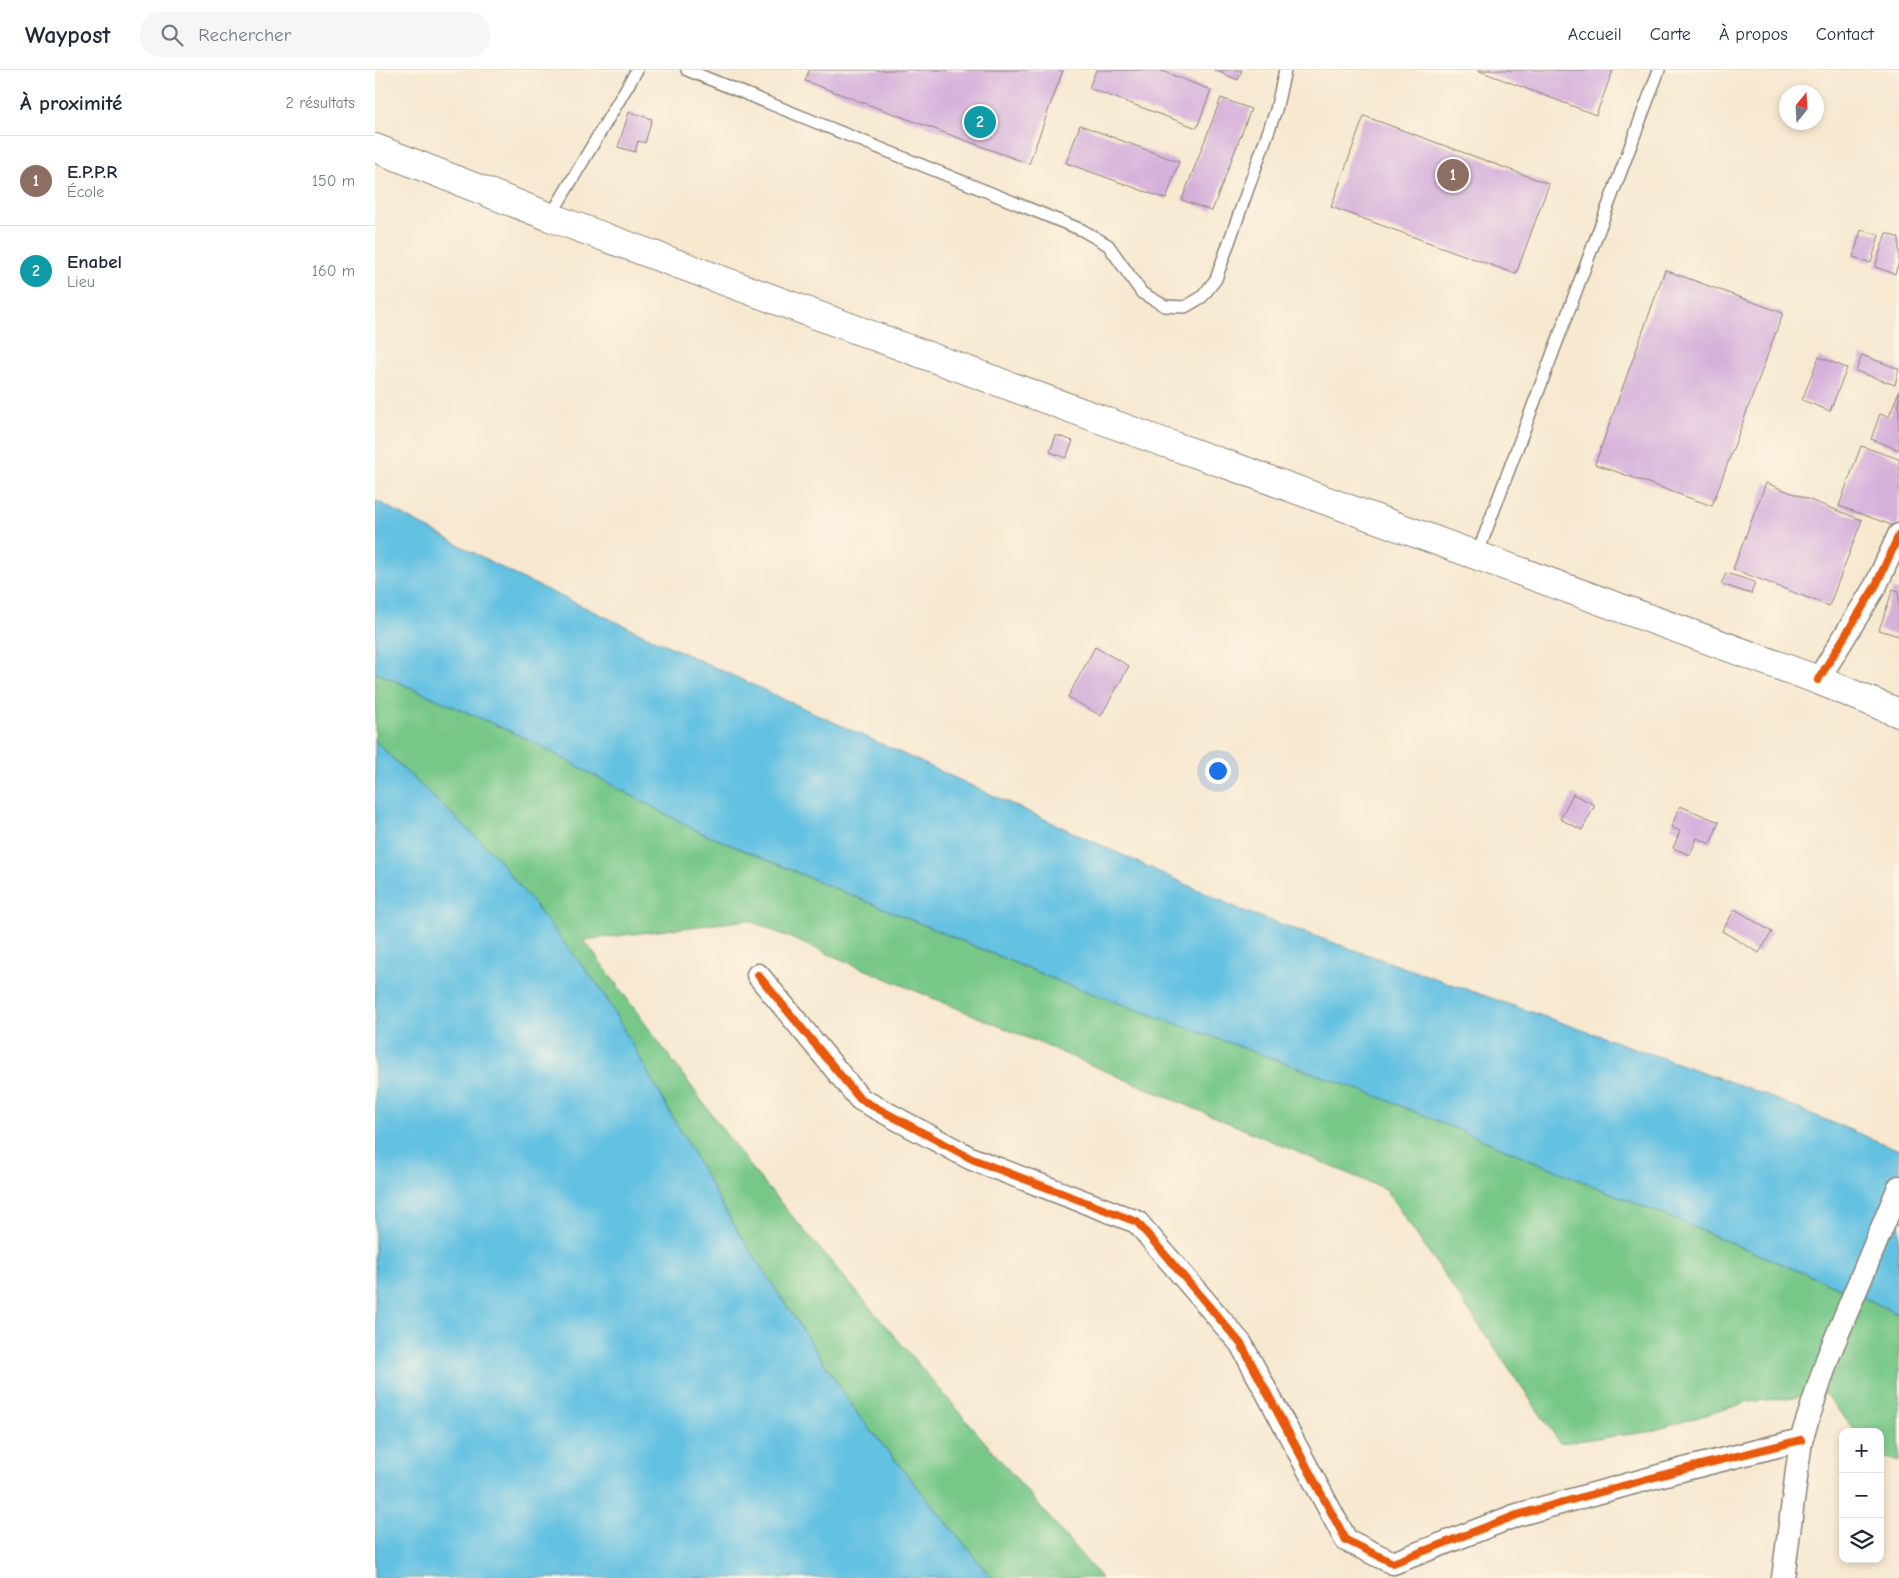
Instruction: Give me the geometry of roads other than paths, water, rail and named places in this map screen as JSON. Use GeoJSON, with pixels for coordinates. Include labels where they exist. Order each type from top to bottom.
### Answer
{"type":"FeatureCollection","features":[{"type":"Feature","properties":{"kind":"highway"},"geometry":{"type":"LineString","coordinates":[[375,148],[550,217],[1818,680],[1899,713]]}},
{"type":"Feature","properties":{"kind":"street"},"geometry":{"type":"LineString","coordinates":[[1818,680],[1876,584],[1899,535]]}},
{"type":"Feature","properties":{"kind":"street"},"geometry":{"type":"LineString","coordinates":[[758,975],[860,1099],[972,1159],[1137,1222],[1241,1344],[1345,1540],[1396,1570],[1517,1515],[1677,1470],[1801,1440]]}},
{"type":"Feature","properties":{"kind":"street"},"geometry":{"type":"LineString","coordinates":[[1783,1578],[1801,1440],[1828,1357],[1895,1196]]}},
{"type":"Feature","properties":{"kind":"lane"},"geometry":{"type":"LineString","coordinates":[[550,217],[637,70]]}},
{"type":"Feature","properties":{"kind":"lane"},"geometry":{"type":"LineString","coordinates":[[687,70],[1082,230],[1108,245],[1142,294],[1165,306],[1185,307],[1202,297],[1216,279],[1276,110],[1285,70]]}},
{"type":"Feature","properties":{"kind":"lane"},"geometry":{"type":"LineString","coordinates":[[1477,556],[1659,70]]}},
{"type":"Feature","properties":{"kind":"water"},"geometry":{"type":"Polygon","coordinates":[[[375,500],[521,578],[1246,912],[1748,1088],[1899,1150],[1899,1315],[1871,1301],[1382,1098],[1063,983],[695,830],[525,738],[375,672],[375,500]]]}},
{"type":"Feature","properties":{"kind":"water"},"geometry":{"type":"Polygon","coordinates":[[[375,740],[494,854],[601,989],[731,1221],[859,1416],[992,1578],[375,1578],[375,740]]]}},
{"type":"Feature","properties":{"kind":"place","name":"Enabel"},"geometry":{"type":"Point","coordinates":[980,122]}},
{"type":"Feature","properties":{"kind":"place","name":"E.P.P.R"},"geometry":{"type":"Point","coordinates":[1453,175]}}]}
